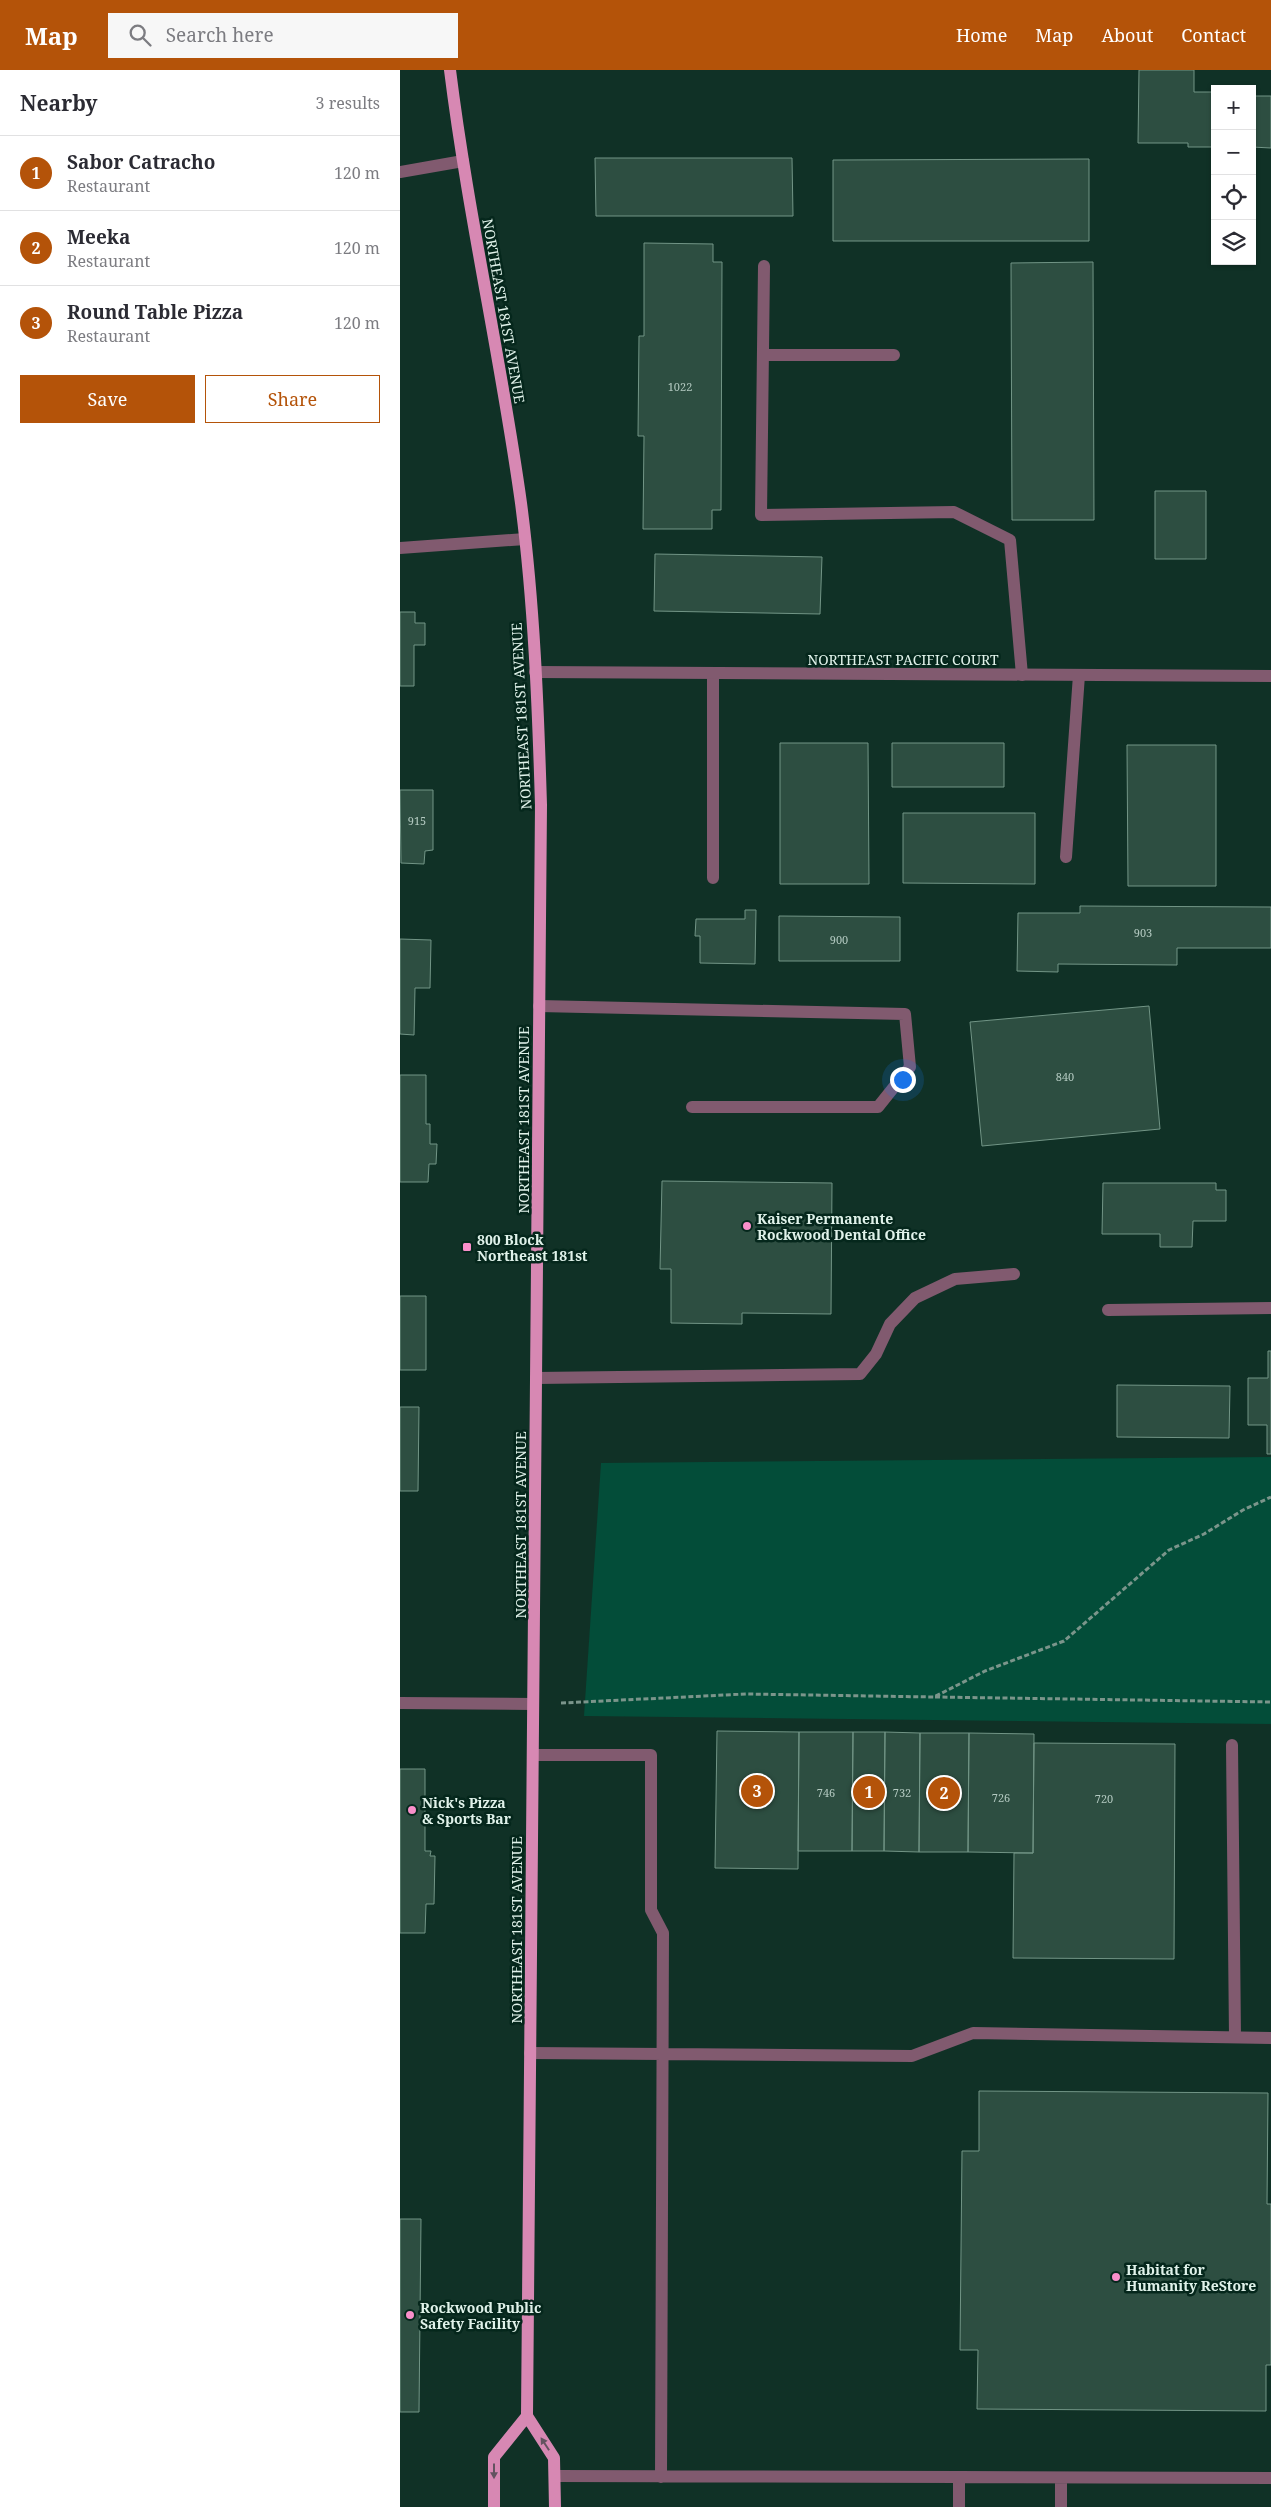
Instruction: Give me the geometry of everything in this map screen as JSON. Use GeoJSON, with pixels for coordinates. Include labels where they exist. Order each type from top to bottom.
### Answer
{"type":"FeatureCollection","features":[{"type":"Feature","properties":{"kind":"main road","name":"NORTHEAST 181ST AVENUE"},"geometry":{"type":"LineString","coordinates":[[450,70],[463,161],[512,438],[525,539],[535,672],[541,805],[527,2416]]}},
{"type":"Feature","properties":{"kind":"main road"},"geometry":{"type":"LineString","coordinates":[[494,2507],[494,2458],[527,2416],[554,2458],[555,2507]]}},
{"type":"Feature","properties":{"kind":"street"},"geometry":{"type":"LineString","coordinates":[[400,172],[463,161]]}},
{"type":"Feature","properties":{"kind":"street"},"geometry":{"type":"LineString","coordinates":[[764,266],[761,515],[954,512],[1010,540],[1022,675]]}},
{"type":"Feature","properties":{"kind":"street"},"geometry":{"type":"LineString","coordinates":[[763,354],[894,355]]}},
{"type":"Feature","properties":{"kind":"street"},"geometry":{"type":"LineString","coordinates":[[400,548],[525,539]]}},
{"type":"Feature","properties":{"kind":"street","name":"NORTHEAST PACIFIC COURT"},"geometry":{"type":"LineString","coordinates":[[535,672],[1271,676]]}},
{"type":"Feature","properties":{"kind":"street"},"geometry":{"type":"LineString","coordinates":[[713,673],[713,878]]}},
{"type":"Feature","properties":{"kind":"street"},"geometry":{"type":"LineString","coordinates":[[1066,857],[1079,675]]}},
{"type":"Feature","properties":{"kind":"street"},"geometry":{"type":"LineString","coordinates":[[539,1006],[905,1014],[910,1067],[878,1107],[692,1107]]}},
{"type":"Feature","properties":{"kind":"street"},"geometry":{"type":"LineString","coordinates":[[536,1378],[860,1374],[876,1354],[890,1324],[915,1298],[955,1279],[1014,1274]]}},
{"type":"Feature","properties":{"kind":"street"},"geometry":{"type":"LineString","coordinates":[[1108,1310],[1271,1308]]}},
{"type":"Feature","properties":{"kind":"street"},"geometry":{"type":"LineString","coordinates":[[400,1703],[533,1704]]}},
{"type":"Feature","properties":{"kind":"street"},"geometry":{"type":"LineString","coordinates":[[1232,1745],[1235,2037]]}},
{"type":"Feature","properties":{"kind":"street"},"geometry":{"type":"LineString","coordinates":[[533,1754],[651,1755],[650,1910],[663,1933],[661,2477]]}},
{"type":"Feature","properties":{"kind":"street"},"geometry":{"type":"LineString","coordinates":[[530,2053],[912,2056],[972,2033],[1271,2038]]}},
{"type":"Feature","properties":{"kind":"street"},"geometry":{"type":"LineString","coordinates":[[555,2476],[1271,2478]]}},
{"type":"Feature","properties":{"kind":"street"},"geometry":{"type":"LineString","coordinates":[[959,2477],[960,2507]]}},
{"type":"Feature","properties":{"kind":"street"},"geometry":{"type":"LineString","coordinates":[[1061,2478],[1061,2507]]}},
{"type":"Feature","properties":{"kind":"path"},"geometry":{"type":"LineString","coordinates":[[934,1697],[984,1671],[1064,1641],[1169,1550],[1204,1534],[1243,1510],[1271,1497]]}},
{"type":"Feature","properties":{"kind":"path"},"geometry":{"type":"LineString","coordinates":[[533,1704],[746,1694],[1271,1702]]}},
{"type":"Feature","properties":{"kind":"green space"},"geometry":{"type":"Polygon","coordinates":[[[1271,1457],[1271,1724],[584,1716],[601,1463],[1271,1457]]]}},
{"type":"Feature","properties":{"kind":"building"},"geometry":{"type":"Polygon","coordinates":[[[1139,70],[1194,70],[1194,92],[1211,92],[1211,147],[1188,147],[1188,143],[1138,143],[1139,70]]]}},
{"type":"Feature","properties":{"kind":"building"},"geometry":{"type":"Polygon","coordinates":[[[1256,96],[1271,96],[1271,148],[1256,147],[1256,96]]]}},
{"type":"Feature","properties":{"kind":"building"},"geometry":{"type":"Polygon","coordinates":[[[595,158],[792,158],[793,216],[596,216],[595,158]]]}},
{"type":"Feature","properties":{"kind":"building"},"geometry":{"type":"Polygon","coordinates":[[[1089,159],[1089,241],[833,241],[833,160],[1089,159]]]}},
{"type":"Feature","properties":{"kind":"building"},"geometry":{"type":"Polygon","coordinates":[[[644,243],[713,244],[713,262],[722,262],[721,510],[712,510],[712,529],[643,529],[644,436],[638,436],[639,336],[644,336],[644,243]]]}},
{"type":"Feature","properties":{"kind":"building"},"geometry":{"type":"Polygon","coordinates":[[[1093,262],[1094,520],[1012,520],[1011,263],[1093,262]]]}},
{"type":"Feature","properties":{"kind":"building"},"geometry":{"type":"Polygon","coordinates":[[[1155,491],[1206,491],[1206,559],[1155,559],[1155,491]]]}},
{"type":"Feature","properties":{"kind":"building"},"geometry":{"type":"Polygon","coordinates":[[[655,554],[822,557],[820,614],[654,611],[655,554]]]}},
{"type":"Feature","properties":{"kind":"building"},"geometry":{"type":"Polygon","coordinates":[[[400,612],[415,612],[415,623],[425,623],[425,645],[414,645],[414,686],[400,686],[400,612]]]}},
{"type":"Feature","properties":{"kind":"building"},"geometry":{"type":"Polygon","coordinates":[[[780,743],[868,743],[869,884],[780,884],[780,743]]]}},
{"type":"Feature","properties":{"kind":"building"},"geometry":{"type":"Polygon","coordinates":[[[892,743],[1004,743],[1004,787],[892,787],[892,743]]]}},
{"type":"Feature","properties":{"kind":"building"},"geometry":{"type":"Polygon","coordinates":[[[1127,745],[1216,745],[1216,886],[1128,886],[1127,745]]]}},
{"type":"Feature","properties":{"kind":"building"},"geometry":{"type":"Polygon","coordinates":[[[400,790],[433,790],[433,850],[425,851],[424,864],[401,863],[400,790]]]}},
{"type":"Feature","properties":{"kind":"building"},"geometry":{"type":"Polygon","coordinates":[[[903,813],[1035,813],[1035,884],[903,883],[903,813]]]}},
{"type":"Feature","properties":{"kind":"building"},"geometry":{"type":"Polygon","coordinates":[[[1080,906],[1271,907],[1271,948],[1177,948],[1177,965],[1058,964],[1058,972],[1017,971],[1018,913],[1080,913],[1080,906]]]}},
{"type":"Feature","properties":{"kind":"building"},"geometry":{"type":"Polygon","coordinates":[[[745,910],[756,910],[755,964],[700,963],[700,936],[695,936],[696,919],[745,919],[745,910]]]}},
{"type":"Feature","properties":{"kind":"building"},"geometry":{"type":"Polygon","coordinates":[[[779,916],[900,917],[900,961],[779,961],[779,916]]]}},
{"type":"Feature","properties":{"kind":"building"},"geometry":{"type":"Polygon","coordinates":[[[400,939],[431,940],[430,988],[415,988],[414,1035],[400,1034],[400,939]]]}},
{"type":"Feature","properties":{"kind":"building"},"geometry":{"type":"Polygon","coordinates":[[[1149,1006],[1160,1129],[982,1146],[970,1022],[1149,1006]]]}},
{"type":"Feature","properties":{"kind":"building"},"geometry":{"type":"Polygon","coordinates":[[[400,1075],[426,1075],[426,1124],[430,1124],[430,1144],[437,1144],[436,1164],[429,1164],[428,1182],[400,1182],[400,1075]]]}},
{"type":"Feature","properties":{"kind":"building","name":"Kaiser Permanente Rockwood Dental Office"},"geometry":{"type":"Polygon","coordinates":[[[662,1181],[832,1183],[831,1314],[742,1313],[742,1324],[671,1323],[671,1269],[660,1269],[662,1181]]]}},
{"type":"Feature","properties":{"kind":"building"},"geometry":{"type":"Polygon","coordinates":[[[1103,1183],[1216,1183],[1216,1190],[1226,1190],[1226,1221],[1193,1221],[1192,1247],[1160,1247],[1160,1234],[1102,1234],[1103,1183]]]}},
{"type":"Feature","properties":{"kind":"building"},"geometry":{"type":"Polygon","coordinates":[[[400,1296],[426,1296],[426,1370],[400,1370],[400,1296]]]}},
{"type":"Feature","properties":{"kind":"building"},"geometry":{"type":"Polygon","coordinates":[[[1268,1351],[1271,1351],[1271,1454],[1267,1454],[1267,1425],[1248,1425],[1248,1378],[1268,1378],[1268,1351]]]}},
{"type":"Feature","properties":{"kind":"building"},"geometry":{"type":"Polygon","coordinates":[[[1117,1385],[1230,1386],[1229,1438],[1117,1437],[1117,1385]]]}},
{"type":"Feature","properties":{"kind":"building"},"geometry":{"type":"Polygon","coordinates":[[[400,1407],[419,1407],[418,1491],[400,1491],[400,1407]]]}},
{"type":"Feature","properties":{"kind":"building"},"geometry":{"type":"Polygon","coordinates":[[[717,1731],[799,1732],[798,1869],[715,1868],[717,1731]]]}},
{"type":"Feature","properties":{"kind":"building"},"geometry":{"type":"Polygon","coordinates":[[[799,1732],[853,1732],[852,1851],[798,1851],[799,1732]]]}},
{"type":"Feature","properties":{"kind":"building"},"geometry":{"type":"Polygon","coordinates":[[[853,1732],[885,1732],[884,1851],[852,1851],[853,1732]]]}},
{"type":"Feature","properties":{"kind":"building"},"geometry":{"type":"Polygon","coordinates":[[[885,1732],[920,1733],[919,1852],[884,1851],[885,1732]]]}},
{"type":"Feature","properties":{"kind":"building"},"geometry":{"type":"Polygon","coordinates":[[[920,1733],[969,1733],[968,1852],[919,1852],[920,1733]]]}},
{"type":"Feature","properties":{"kind":"building"},"geometry":{"type":"Polygon","coordinates":[[[969,1733],[1034,1734],[1033,1853],[968,1852],[969,1733]]]}},
{"type":"Feature","properties":{"kind":"building"},"geometry":{"type":"Polygon","coordinates":[[[1034,1743],[1175,1744],[1174,1959],[1013,1958],[1014,1853],[1033,1853],[1034,1743]]]}},
{"type":"Feature","properties":{"kind":"building","name":"Nick's Pizza & Sports Bar"},"geometry":{"type":"Polygon","coordinates":[[[400,1769],[425,1769],[425,1851],[431,1851],[430,1856],[435,1856],[434,1904],[426,1904],[425,1933],[400,1933],[400,1769]]]}},
{"type":"Feature","properties":{"kind":"building","name":"Habitat for Humanity ReStore"},"geometry":{"type":"Polygon","coordinates":[[[979,2091],[1268,2093],[1267,2204],[1271,2204],[1271,2365],[1266,2365],[1266,2411],[977,2409],[978,2350],[960,2350],[962,2151],[979,2151],[979,2091]]]}},
{"type":"Feature","properties":{"kind":"building","name":"Rockwood Public Safety Facility"},"geometry":{"type":"Polygon","coordinates":[[[400,2219],[421,2219],[419,2412],[400,2412],[400,2219]]]}},
{"type":"Feature","properties":{"kind":"place","name":"Kaiser Permanente Rockwood Dental Office"},"geometry":{"type":"Point","coordinates":[747,1226]}},
{"type":"Feature","properties":{"kind":"place","name":"800 Block Northeast 181st"},"geometry":{"type":"Point","coordinates":[467,1247]}},
{"type":"Feature","properties":{"kind":"place","name":"Round Table Pizza"},"geometry":{"type":"Point","coordinates":[757,1791]}},
{"type":"Feature","properties":{"kind":"place","name":"Sabor Catracho"},"geometry":{"type":"Point","coordinates":[869,1792]}},
{"type":"Feature","properties":{"kind":"place","name":"Meeka"},"geometry":{"type":"Point","coordinates":[944,1793]}},
{"type":"Feature","properties":{"kind":"place","name":"Nick's Pizza & Sports Bar"},"geometry":{"type":"Point","coordinates":[412,1810]}},
{"type":"Feature","properties":{"kind":"place","name":"Habitat for Humanity ReStore"},"geometry":{"type":"Point","coordinates":[1116,2277]}},
{"type":"Feature","properties":{"kind":"place","name":"Rockwood Public Safety Facility"},"geometry":{"type":"Point","coordinates":[410,2315]}}]}
